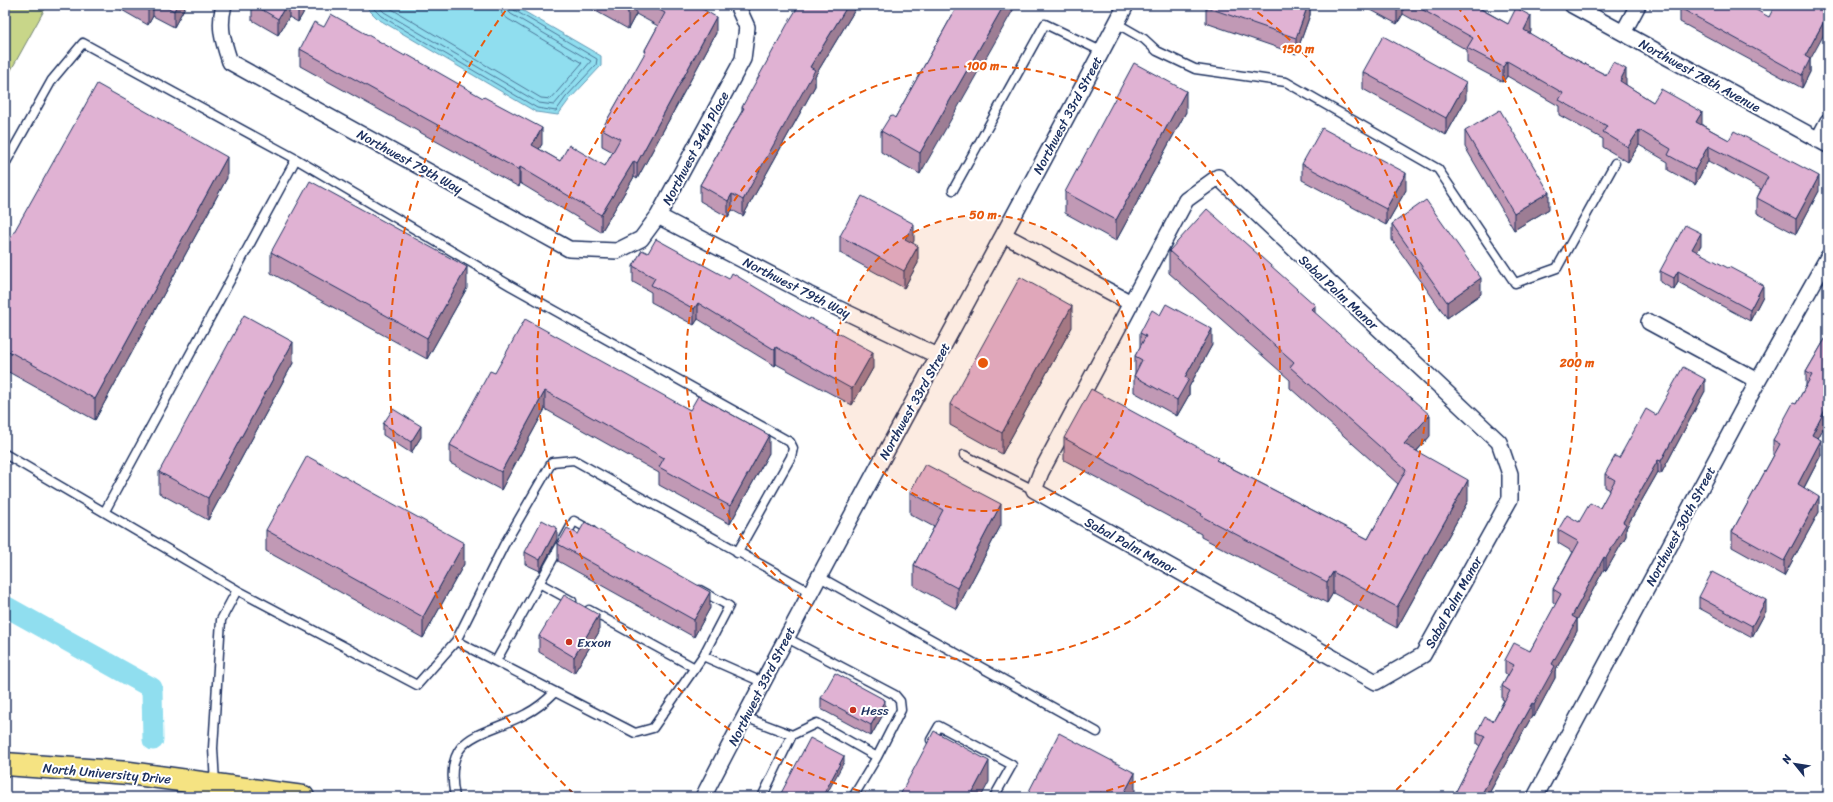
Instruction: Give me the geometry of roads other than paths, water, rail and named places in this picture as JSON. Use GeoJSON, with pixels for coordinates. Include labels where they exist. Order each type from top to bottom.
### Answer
{"type":"FeatureCollection","features":[{"type":"Feature","properties":{"kind":"main road","name":"North University Drive"},"geometry":{"type":"LineString","coordinates":[[5,764],[129,773],[303,797]]}},
{"type":"Feature","properties":{"kind":"street","name":"Northwest 79th Way"},"geometry":{"type":"LineString","coordinates":[[224,5],[220,20],[223,39],[230,62],[569,249],[617,251]]}},
{"type":"Feature","properties":{"kind":"street","name":"Northwest 34th Place"},"geometry":{"type":"LineString","coordinates":[[617,251],[641,239],[658,216],[743,59],[747,27],[737,5]]}},
{"type":"Feature","properties":{"kind":"street","name":"Northwest 33rd Street"},"geometry":{"type":"LineString","coordinates":[[704,797],[785,637],[1004,235],[1126,5]]}},
{"type":"Feature","properties":{"kind":"street","name":"Northwest 78th Avenue"},"geometry":{"type":"LineString","coordinates":[[1572,5],[1823,142]]}},
{"type":"Feature","properties":{"kind":"street"},"geometry":{"type":"LineString","coordinates":[[1622,33],[1638,5]]}},
{"type":"Feature","properties":{"kind":"street"},"geometry":{"type":"LineString","coordinates":[[1823,142],[1828,121]]}},
{"type":"Feature","properties":{"kind":"street","name":"Sabal Palm Manor"},"geometry":{"type":"LineString","coordinates":[[1218,177],[1499,442],[1510,474],[1510,499],[1423,655],[1376,682],[1034,490],[1041,472],[1131,303],[1186,200],[1218,177]]}},
{"type":"Feature","properties":{"kind":"street","name":"Northwest 79th Way"},"geometry":{"type":"LineString","coordinates":[[658,216],[808,294],[938,356]]}},
{"type":"Feature","properties":{"kind":"street"},"geometry":{"type":"LineString","coordinates":[[1004,235],[1131,303]]}},
{"type":"Feature","properties":{"kind":"street","name":"Northwest 30th Street"},"geometry":{"type":"LineString","coordinates":[[1535,797],[1758,381],[1828,257]]}},
{"type":"Feature","properties":{"kind":"street"},"geometry":{"type":"LineString","coordinates":[[1649,322],[1758,381]]}},
{"type":"Feature","properties":{"kind":"lane"},"geometry":{"type":"LineString","coordinates":[[1116,23],[1144,39],[1157,51],[1195,70],[1286,82],[1438,169],[1515,283],[1557,268],[1615,163]]}},
{"type":"Feature","properties":{"kind":"lane"},"geometry":{"type":"LineString","coordinates":[[953,190],[1044,24],[1101,51]]}},
{"type":"Feature","properties":{"kind":"lane"},"geometry":{"type":"LineString","coordinates":[[5,164],[52,80],[83,43],[296,159],[511,286],[790,442],[793,448],[791,457],[737,552]]}},
{"type":"Feature","properties":{"kind":"lane"},"geometry":{"type":"LineString","coordinates":[[105,511],[296,159]]}},
{"type":"Feature","properties":{"kind":"lane"},"geometry":{"type":"LineString","coordinates":[[5,454],[105,511],[237,590],[417,685],[456,641],[504,545],[552,462],[574,460],[810,592]]}},
{"type":"Feature","properties":{"kind":"lane"},"geometry":{"type":"LineString","coordinates":[[964,455],[1034,490]]}},
{"type":"Feature","properties":{"kind":"lane"},"geometry":{"type":"LineString","coordinates":[[496,661],[574,521],[601,536]]}},
{"type":"Feature","properties":{"kind":"lane"},"geometry":{"type":"LineString","coordinates":[[818,576],[1097,732]]}},
{"type":"Feature","properties":{"kind":"lane"},"geometry":{"type":"LineString","coordinates":[[539,583],[695,668]]}},
{"type":"Feature","properties":{"kind":"lane"},"geometry":{"type":"LineString","coordinates":[[456,641],[635,733],[653,728],[703,656],[729,606],[695,587]]}},
{"type":"Feature","properties":{"kind":"lane"},"geometry":{"type":"LineString","coordinates":[[215,785],[213,748],[221,620],[237,590]]}},
{"type":"Feature","properties":{"kind":"lane"},"geometry":{"type":"LineString","coordinates":[[785,637],[895,695],[900,701],[901,710],[877,758],[853,797]]}},
{"type":"Feature","properties":{"kind":"lane"},"geometry":{"type":"LineString","coordinates":[[703,656],[762,682]]}},
{"type":"Feature","properties":{"kind":"lane"},"geometry":{"type":"LineString","coordinates":[[455,797],[452,770],[454,759],[469,739],[481,732],[525,715],[541,706],[555,692]]}},
{"type":"Feature","properties":{"kind":"lane"},"geometry":{"type":"LineString","coordinates":[[745,717],[792,735]]}},
{"type":"Feature","properties":{"kind":"lane"},"geometry":{"type":"LineString","coordinates":[[762,797],[792,735],[817,723],[877,758]]}},
{"type":"Feature","properties":{"kind":"lane"},"geometry":{"type":"LineString","coordinates":[[928,746],[939,726],[1012,765],[994,797]]}},
{"type":"Feature","properties":{"kind":"water"},"geometry":{"type":"Polygon","coordinates":[[[364,5],[513,5],[601,56],[601,66],[569,100],[558,115],[536,112],[378,19],[364,5]]]}},
{"type":"Feature","properties":{"kind":"waterway"},"geometry":{"type":"LineString","coordinates":[[5,606],[152,688],[153,740]]}},
{"type":"Feature","properties":{"kind":"place","name":"Exxon"},"geometry":{"type":"Point","coordinates":[569,642]}},
{"type":"Feature","properties":{"kind":"place","name":"Hess"},"geometry":{"type":"Point","coordinates":[853,710]}}]}
